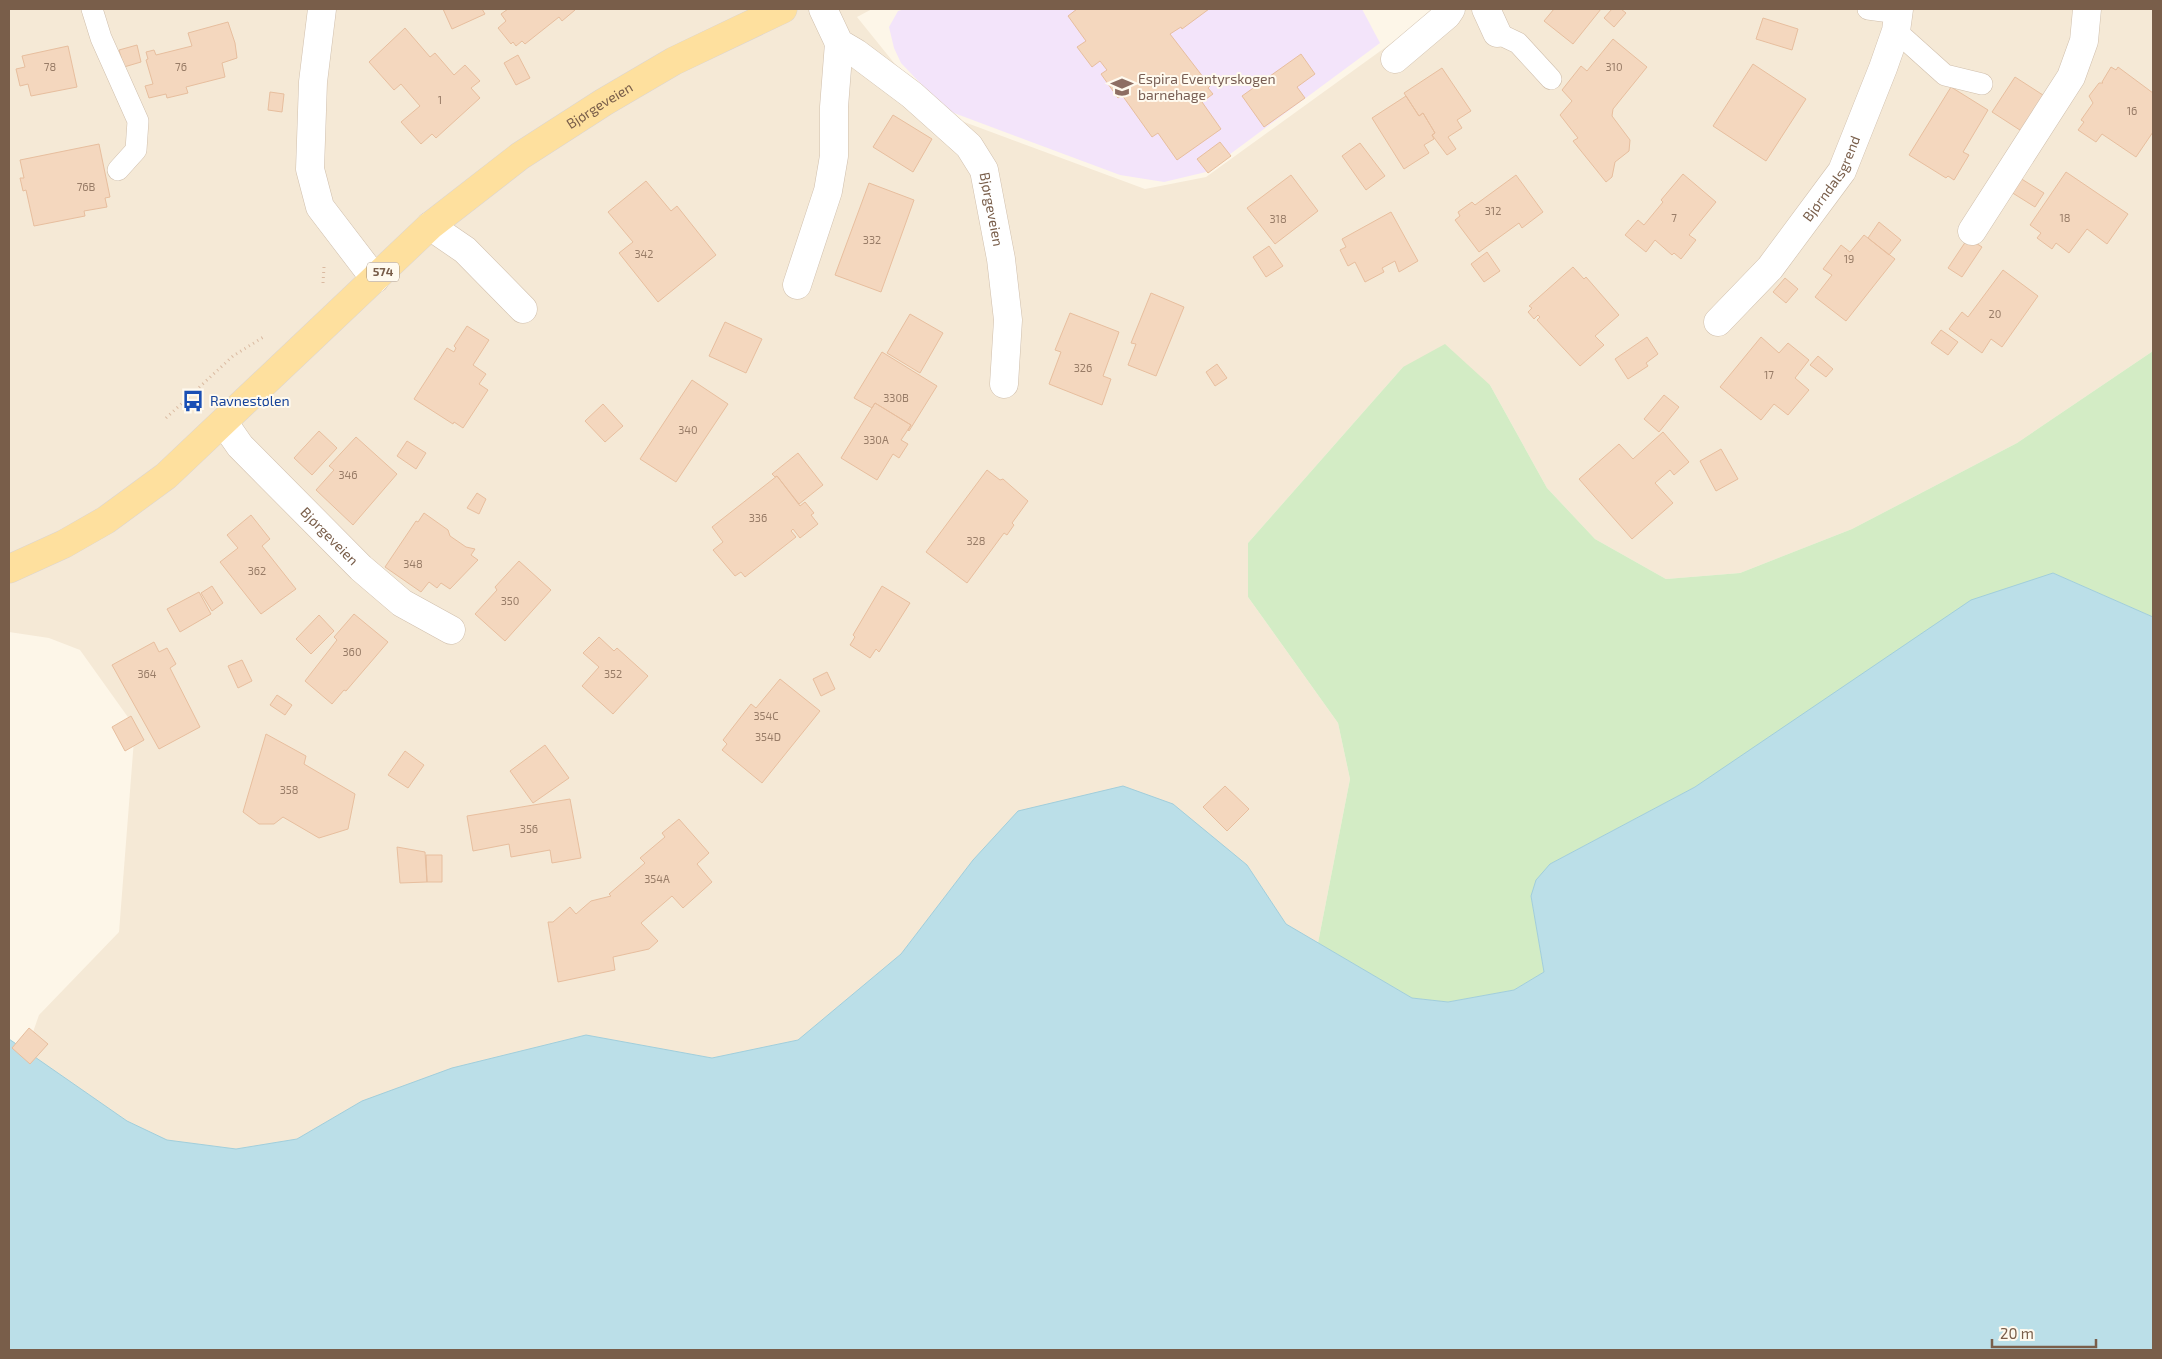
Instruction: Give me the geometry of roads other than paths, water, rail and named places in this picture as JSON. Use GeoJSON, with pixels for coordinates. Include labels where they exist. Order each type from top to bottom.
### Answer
{"type":"FeatureCollection","features":[{"type":"Feature","properties":{"kind":"main road","name":"Bjørgeveien"},"geometry":{"type":"LineString","coordinates":[[9,569],[64,544],[106,520],[166,476],[430,226],[520,156],[604,102],[674,62],[783,9]]}},
{"type":"Feature","properties":{"kind":"street"},"geometry":{"type":"LineString","coordinates":[[322,9],[313,82],[310,170],[320,207],[375,279]]}},
{"type":"Feature","properties":{"kind":"street"},"geometry":{"type":"LineString","coordinates":[[797,285],[829,182],[834,156],[834,98],[839,43],[823,9]]}},
{"type":"Feature","properties":{"kind":"street"},"geometry":{"type":"LineString","coordinates":[[1395,59],[1447,15],[1450,9]]}},
{"type":"Feature","properties":{"kind":"street"},"geometry":{"type":"LineString","coordinates":[[1972,231],[2071,77],[2084,41],[2087,9]]}},
{"type":"Feature","properties":{"kind":"street","name":"Bjørndalsgrend"},"geometry":{"type":"LineString","coordinates":[[1718,322],[1770,268],[1842,171],[1883,68],[1898,17]]}},
{"type":"Feature","properties":{"kind":"street","name":"Bjørgeveien"},"geometry":{"type":"LineString","coordinates":[[839,43],[856,53],[912,95],[969,146],[984,170],[1000,258],[1008,320],[1004,384]]}},
{"type":"Feature","properties":{"kind":"street"},"geometry":{"type":"LineString","coordinates":[[430,226],[465,250],[523,309]]}},
{"type":"Feature","properties":{"kind":"street","name":"Bjørgeveien"},"geometry":{"type":"LineString","coordinates":[[224,422],[240,446],[360,568],[402,603],[451,630]]}},
{"type":"Feature","properties":{"kind":"lane"},"geometry":{"type":"LineString","coordinates":[[92,9],[101,38],[138,121],[136,150],[118,170]]}},
{"type":"Feature","properties":{"kind":"lane"},"geometry":{"type":"LineString","coordinates":[[1868,9],[1898,17],[1945,75],[1982,84]]}},
{"type":"Feature","properties":{"kind":"lane"},"geometry":{"type":"LineString","coordinates":[[1492,21],[1518,43],[1551,79]]}},
{"type":"Feature","properties":{"kind":"water"},"geometry":{"type":"Polygon","coordinates":[[[2053,573],[2153,617],[2153,1350],[9,1350],[9,1039],[127,1121],[167,1140],[236,1149],[297,1139],[362,1101],[452,1068],[586,1035],[712,1058],[798,1040],[901,954],[973,860],[1018,811],[1123,786],[1173,804],[1247,865],[1286,924],[1412,998],[1448,1002],[1514,990],[1544,972],[1531,896],[1536,880],[1550,864],[1695,787],[1971,600],[2053,573]]]}},
{"type":"Feature","properties":{"kind":"place","name":"Espira Eventyrskogen barnehage"},"geometry":{"type":"Point","coordinates":[1122,87]}},
{"type":"Feature","properties":{"kind":"place","name":"Ravnestølen"},"geometry":{"type":"Point","coordinates":[193,401]}}]}
